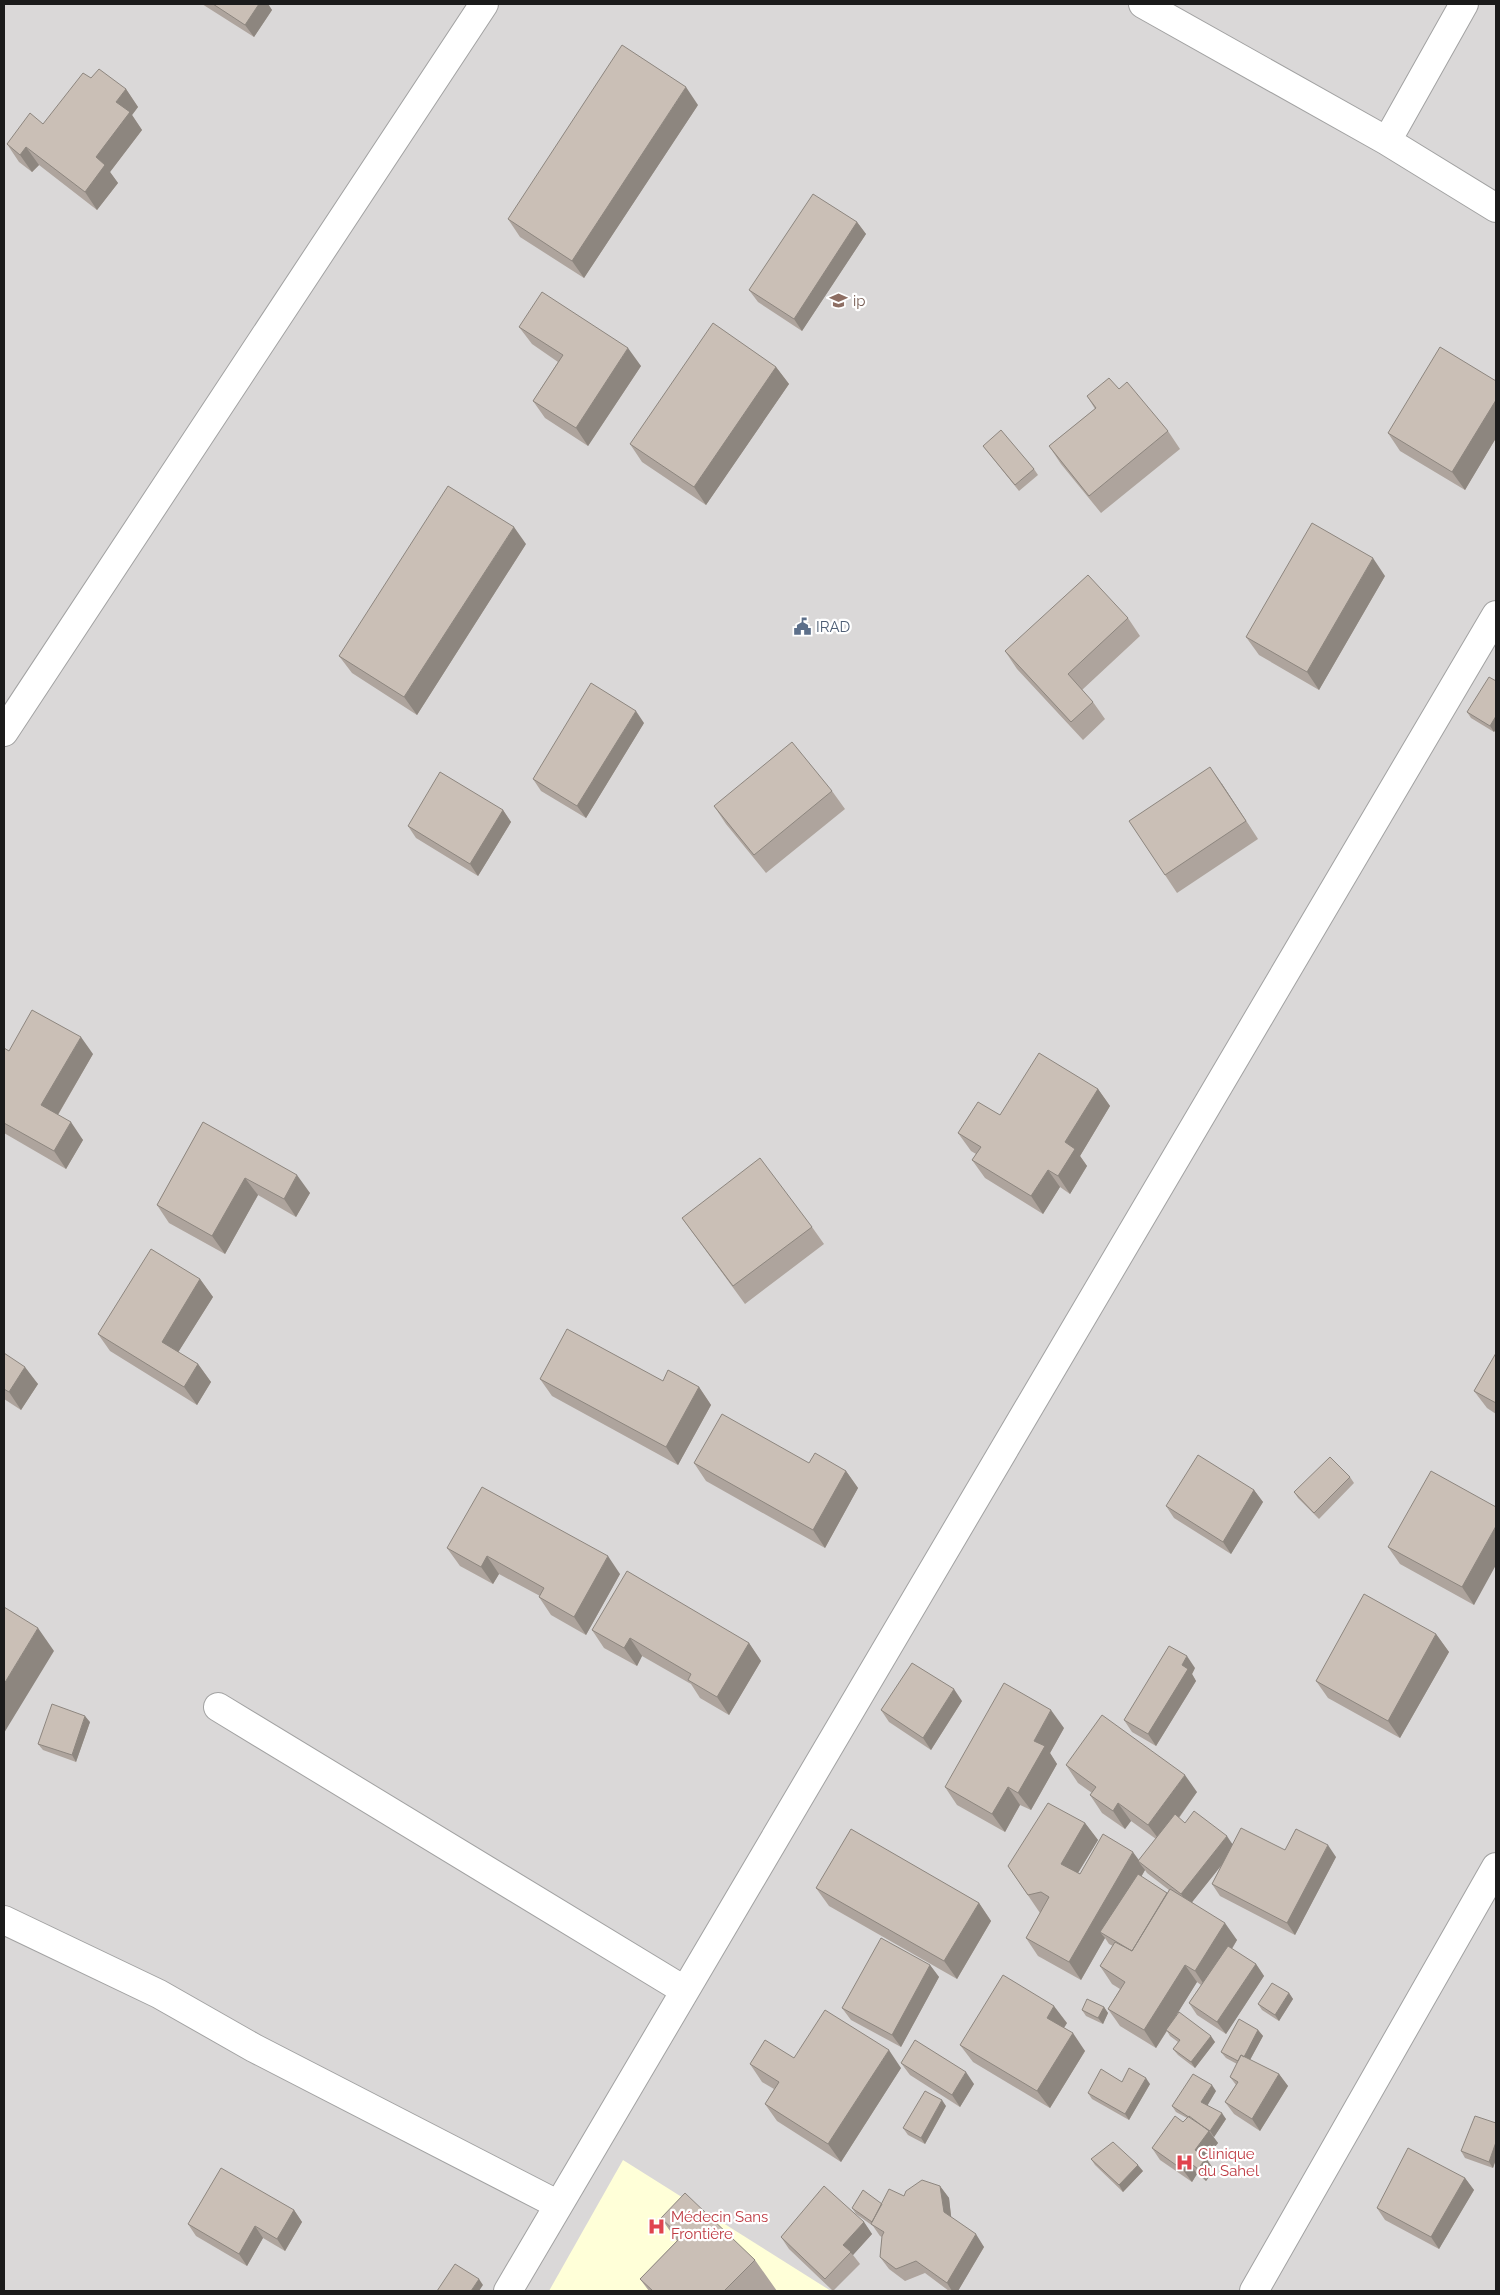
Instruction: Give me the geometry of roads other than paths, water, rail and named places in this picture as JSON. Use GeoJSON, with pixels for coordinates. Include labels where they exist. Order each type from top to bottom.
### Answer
{"type":"FeatureCollection","features":[{"type":"Feature","properties":{"kind":"street"},"geometry":{"type":"LineString","coordinates":[[4,732],[484,4]]}},
{"type":"Feature","properties":{"kind":"street"},"geometry":{"type":"LineString","coordinates":[[1143,4],[1387,141],[1496,208]]}},
{"type":"Feature","properties":{"kind":"street"},"geometry":{"type":"LineString","coordinates":[[1387,141],[1464,4]]}},
{"type":"Feature","properties":{"kind":"street"},"geometry":{"type":"LineString","coordinates":[[508,2291],[557,2204],[1496,615]]}},
{"type":"Feature","properties":{"kind":"street"},"geometry":{"type":"LineString","coordinates":[[218,1708],[684,1990]]}},
{"type":"Feature","properties":{"kind":"street"},"geometry":{"type":"LineString","coordinates":[[1254,2291],[1496,1867]]}},
{"type":"Feature","properties":{"kind":"street"},"geometry":{"type":"LineString","coordinates":[[4,1920],[159,1994],[254,2048],[557,2204]]}},
{"type":"Feature","properties":{"kind":"place","name":"ip"},"geometry":{"type":"Point","coordinates":[839,301]}},
{"type":"Feature","properties":{"kind":"place","name":"IRAD"},"geometry":{"type":"Point","coordinates":[802,627]}},
{"type":"Feature","properties":{"kind":"place","name":"Clinique du Sahel"},"geometry":{"type":"Point","coordinates":[1184,2163]}},
{"type":"Feature","properties":{"kind":"place","name":"Médecin Sans Frontière"},"geometry":{"type":"Point","coordinates":[657,2226]}}]}
